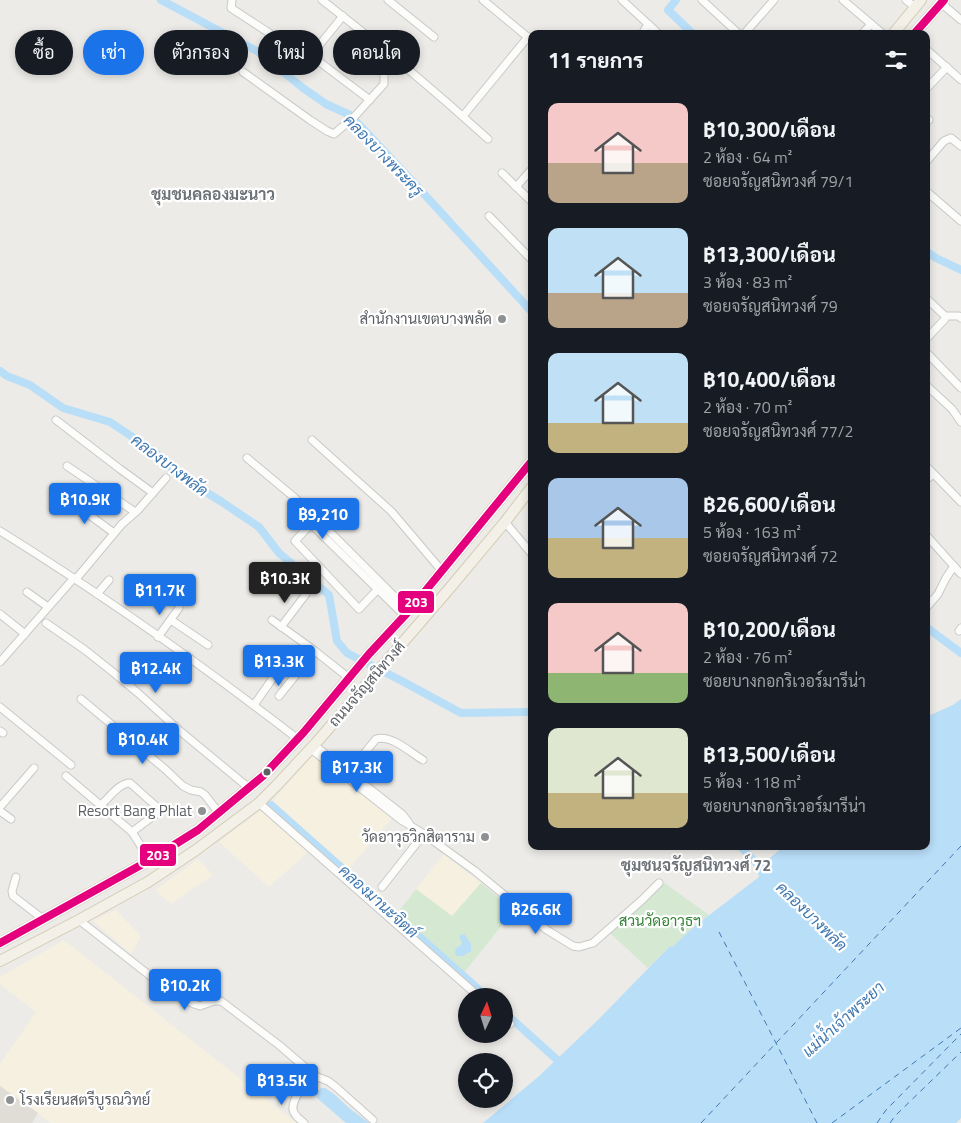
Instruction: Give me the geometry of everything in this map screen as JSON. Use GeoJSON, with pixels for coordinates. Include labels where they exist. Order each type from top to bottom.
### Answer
{"type":"FeatureCollection","features":[{"type":"Feature","properties":{"kind":"main road"},"geometry":{"type":"LineString","coordinates":[[917,30],[942,1]]}},
{"type":"Feature","properties":{"kind":"main road"},"geometry":{"type":"LineString","coordinates":[[895,30],[918,3]]}},
{"type":"Feature","properties":{"kind":"main road","name":"ถนนจรัญสนิทวงศ์"},"geometry":{"type":"LineString","coordinates":[[1,940],[150,860],[198,830],[268,771],[298,739],[442,571],[528,466]]}},
{"type":"Feature","properties":{"kind":"main road","name":"ถนนจรัญสนิทวงศ์"},"geometry":{"type":"LineString","coordinates":[[0,961],[148,882],[196,850],[259,803],[312,747],[385,663],[505,522],[528,492]]}},
{"type":"Feature","properties":{"kind":"main road"},"geometry":{"type":"LineString","coordinates":[[461,548],[474,559]]}},
{"type":"Feature","properties":{"kind":"street"},"geometry":{"type":"LineString","coordinates":[[232,0],[231,8],[306,61],[343,16]]}},
{"type":"Feature","properties":{"kind":"street"},"geometry":{"type":"LineString","coordinates":[[322,0],[360,30]]}},
{"type":"Feature","properties":{"kind":"street"},"geometry":{"type":"LineString","coordinates":[[388,0],[434,37]]}},
{"type":"Feature","properties":{"kind":"street"},"geometry":{"type":"LineString","coordinates":[[482,0],[528,37]]}},
{"type":"Feature","properties":{"kind":"street"},"geometry":{"type":"LineString","coordinates":[[622,0],[655,30]]}},
{"type":"Feature","properties":{"kind":"street"},"geometry":{"type":"LineString","coordinates":[[702,0],[735,30]]}},
{"type":"Feature","properties":{"kind":"street"},"geometry":{"type":"LineString","coordinates":[[748,30],[774,0]]}},
{"type":"Feature","properties":{"kind":"street"},"geometry":{"type":"LineString","coordinates":[[843,0],[878,30]]}},
{"type":"Feature","properties":{"kind":"street"},"geometry":{"type":"LineString","coordinates":[[906,0],[918,3]]}},
{"type":"Feature","properties":{"kind":"street"},"geometry":{"type":"LineString","coordinates":[[942,1],[961,20]]}},
{"type":"Feature","properties":{"kind":"street"},"geometry":{"type":"LineString","coordinates":[[644,30],[648,24]]}},
{"type":"Feature","properties":{"kind":"street"},"geometry":{"type":"LineString","coordinates":[[866,30],[871,24]]}},
{"type":"Feature","properties":{"kind":"street"},"geometry":{"type":"LineString","coordinates":[[463,116],[528,41]]}},
{"type":"Feature","properties":{"kind":"street"},"geometry":{"type":"LineString","coordinates":[[930,53],[961,80]]}},
{"type":"Feature","properties":{"kind":"street"},"geometry":{"type":"LineString","coordinates":[[323,65],[370,100]]}},
{"type":"Feature","properties":{"kind":"street"},"geometry":{"type":"LineString","coordinates":[[930,85],[946,67]]}},
{"type":"Feature","properties":{"kind":"street"},"geometry":{"type":"LineString","coordinates":[[247,75],[328,132],[334,134],[353,118],[384,84],[384,75]]}},
{"type":"Feature","properties":{"kind":"street"},"geometry":{"type":"LineString","coordinates":[[414,75],[488,139]]}},
{"type":"Feature","properties":{"kind":"street"},"geometry":{"type":"LineString","coordinates":[[930,157],[944,141],[952,138],[961,146]]}},
{"type":"Feature","properties":{"kind":"street"},"geometry":{"type":"LineString","coordinates":[[502,173],[528,198]]}},
{"type":"Feature","properties":{"kind":"street"},"geometry":{"type":"LineString","coordinates":[[516,187],[528,173]]}},
{"type":"Feature","properties":{"kind":"street"},"geometry":{"type":"LineString","coordinates":[[930,194],[961,221]]}},
{"type":"Feature","properties":{"kind":"street"},"geometry":{"type":"LineString","coordinates":[[488,216],[528,255]]}},
{"type":"Feature","properties":{"kind":"street"},"geometry":{"type":"LineString","coordinates":[[930,302],[945,316],[959,316],[961,318]]}},
{"type":"Feature","properties":{"kind":"street"},"geometry":{"type":"LineString","coordinates":[[930,335],[942,324],[945,316]]}},
{"type":"Feature","properties":{"kind":"street"},"geometry":{"type":"LineString","coordinates":[[930,357],[961,388]]}},
{"type":"Feature","properties":{"kind":"street"},"geometry":{"type":"LineString","coordinates":[[930,389],[952,410],[961,422]]}},
{"type":"Feature","properties":{"kind":"street"},"geometry":{"type":"LineString","coordinates":[[56,420],[153,493]]}},
{"type":"Feature","properties":{"kind":"street"},"geometry":{"type":"LineString","coordinates":[[312,440],[391,511],[442,571]]}},
{"type":"Feature","properties":{"kind":"street"},"geometry":{"type":"LineString","coordinates":[[246,458],[311,513],[406,613]]}},
{"type":"Feature","properties":{"kind":"street"},"geometry":{"type":"LineString","coordinates":[[67,466],[133,514]]}},
{"type":"Feature","properties":{"kind":"street"},"geometry":{"type":"LineString","coordinates":[[930,471],[961,502]]}},
{"type":"Feature","properties":{"kind":"street"},"geometry":{"type":"LineString","coordinates":[[0,662],[166,478]]}},
{"type":"Feature","properties":{"kind":"street"},"geometry":{"type":"LineString","coordinates":[[955,496],[961,490]]}},
{"type":"Feature","properties":{"kind":"street"},"geometry":{"type":"LineString","coordinates":[[69,500],[114,534]]}},
{"type":"Feature","properties":{"kind":"street"},"geometry":{"type":"LineString","coordinates":[[505,522],[528,549]]}},
{"type":"Feature","properties":{"kind":"street"},"geometry":{"type":"LineString","coordinates":[[378,590],[359,609],[295,541],[311,524],[378,590],[406,613]]}},
{"type":"Feature","properties":{"kind":"street"},"geometry":{"type":"LineString","coordinates":[[0,531],[75,579],[221,680],[298,739]]}},
{"type":"Feature","properties":{"kind":"street"},"geometry":{"type":"LineString","coordinates":[[930,539],[961,574]]}},
{"type":"Feature","properties":{"kind":"street"},"geometry":{"type":"LineString","coordinates":[[930,603],[938,594],[954,566]]}},
{"type":"Feature","properties":{"kind":"street"},"geometry":{"type":"LineString","coordinates":[[97,594],[109,580]]}},
{"type":"Feature","properties":{"kind":"street"},"geometry":{"type":"LineString","coordinates":[[27,592],[48,607]]}},
{"type":"Feature","properties":{"kind":"street"},"geometry":{"type":"LineString","coordinates":[[281,627],[306,594]]}},
{"type":"Feature","properties":{"kind":"street"},"geometry":{"type":"LineString","coordinates":[[158,637],[179,608]]}},
{"type":"Feature","properties":{"kind":"street"},"geometry":{"type":"LineString","coordinates":[[0,614],[25,634]]}},
{"type":"Feature","properties":{"kind":"street"},"geometry":{"type":"LineString","coordinates":[[171,620],[208,645]]}},
{"type":"Feature","properties":{"kind":"street"},"geometry":{"type":"LineString","coordinates":[[272,620],[349,678]]}},
{"type":"Feature","properties":{"kind":"street"},"geometry":{"type":"LineString","coordinates":[[46,623],[114,673],[249,788]]}},
{"type":"Feature","properties":{"kind":"street"},"geometry":{"type":"LineString","coordinates":[[279,696],[315,651]]}},
{"type":"Feature","properties":{"kind":"street"},"geometry":{"type":"LineString","coordinates":[[254,705],[286,658]]}},
{"type":"Feature","properties":{"kind":"street"},"geometry":{"type":"LineString","coordinates":[[81,699],[166,769],[183,786],[205,795],[219,813]]}},
{"type":"Feature","properties":{"kind":"street"},"geometry":{"type":"LineString","coordinates":[[0,707],[71,765]]}},
{"type":"Feature","properties":{"kind":"street"},"geometry":{"type":"LineString","coordinates":[[347,775],[376,739],[381,737],[392,740],[423,760]]}},
{"type":"Feature","properties":{"kind":"street"},"geometry":{"type":"LineString","coordinates":[[312,747],[401,820],[424,834],[475,871],[547,930],[565,942],[579,948],[593,943],[601,937],[659,883]]}},
{"type":"Feature","properties":{"kind":"street"},"geometry":{"type":"LineString","coordinates":[[11,819],[0,809],[34,768]]}},
{"type":"Feature","properties":{"kind":"street"},"geometry":{"type":"LineString","coordinates":[[66,776],[132,832],[150,860]]}},
{"type":"Feature","properties":{"kind":"street"},"geometry":{"type":"LineString","coordinates":[[101,806],[121,786],[125,783],[130,783],[158,810],[156,814],[132,832]]}},
{"type":"Feature","properties":{"kind":"street"},"geometry":{"type":"LineString","coordinates":[[259,803],[469,988]]}},
{"type":"Feature","properties":{"kind":"street"},"geometry":{"type":"LineString","coordinates":[[382,887],[424,834]]}},
{"type":"Feature","properties":{"kind":"street"},"geometry":{"type":"LineString","coordinates":[[16,877],[12,891],[13,896],[43,919]]}},
{"type":"Feature","properties":{"kind":"street"},"geometry":{"type":"LineString","coordinates":[[79,920],[172,992],[200,1006],[214,1001],[221,1002],[279,1045],[307,1069],[312,1070],[315,1076],[328,1081],[373,1120]]}},
{"type":"Feature","properties":{"kind":"street"},"geometry":{"type":"LineString","coordinates":[[304,1083],[301,1075],[307,1069]]}},
{"type":"Feature","properties":{"kind":"street"},"geometry":{"type":"LineString","coordinates":[[304,1083],[312,1082],[315,1076]]}},
{"type":"Feature","properties":{"kind":"street"},"geometry":{"type":"LineString","coordinates":[[304,1083],[292,1110],[304,1123]]}},
{"type":"Feature","properties":{"kind":"shaded area"},"geometry":{"type":"Polygon","coordinates":[[[314,754],[392,818],[348,870],[318,843],[269,887],[219,842],[272,802],[314,754]]]}},
{"type":"Feature","properties":{"kind":"shaded area"},"geometry":{"type":"Polygon","coordinates":[[[444,854],[481,883],[452,917],[416,889],[444,854]]]}},
{"type":"Feature","properties":{"kind":"shaded area"},"geometry":{"type":"Polygon","coordinates":[[[198,859],[213,875],[171,904],[155,890],[198,859]]]}},
{"type":"Feature","properties":{"kind":"shaded area"},"geometry":{"type":"Polygon","coordinates":[[[116,910],[141,936],[131,954],[93,921],[116,910]]]}},
{"type":"Feature","properties":{"kind":"shaded area"},"geometry":{"type":"Polygon","coordinates":[[[64,940],[297,1123],[51,1123],[0,1086],[0,1064],[36,1012],[0,984],[0,977],[64,940]]]}},
{"type":"Feature","properties":{"kind":"shaded area","name":"โรงเรียนสตรีบูรณวิทย์"},"geometry":{"type":"Polygon","coordinates":[[[0,1086],[38,1113],[32,1123],[0,1123],[0,1086]]]}},
{"type":"Feature","properties":{"kind":"green space","name":"สวนวัดอาวุธฯ"},"geometry":{"type":"Polygon","coordinates":[[[663,882],[709,915],[671,948],[670,946],[648,968],[609,932],[663,882]]]}},
{"type":"Feature","properties":{"kind":"green space"},"geometry":{"type":"Polygon","coordinates":[[[481,883],[514,910],[463,974],[397,914],[416,889],[452,916],[481,883]]]}},
{"type":"Feature","properties":{"kind":"water","name":"แม่น้ำเจ้าพระยา"},"geometry":{"type":"Polygon","coordinates":[[[961,699],[961,1118],[956,1123],[483,1123],[501,1108],[513,1108],[513,1098],[598,1020],[670,946],[672,947],[695,926],[759,877],[757,869],[779,850],[930,850],[930,715],[953,705],[961,699]]]}},
{"type":"Feature","properties":{"kind":"water"},"geometry":{"type":"Polygon","coordinates":[[[462,934],[465,935],[471,944],[471,951],[463,956],[457,956],[455,953],[456,948],[462,942],[459,937],[462,934]]]}},
{"type":"Feature","properties":{"kind":"water"},"geometry":{"type":"Polygon","coordinates":[[[321,1088],[325,1088],[334,1094],[369,1123],[346,1123],[317,1098],[316,1093],[321,1088]]]}},
{"type":"Feature","properties":{"kind":"waterway","name":"คลองบางพระครู"},"geometry":{"type":"LineString","coordinates":[[161,0],[257,51],[326,104],[350,115],[528,308]]}},
{"type":"Feature","properties":{"kind":"waterway"},"geometry":{"type":"LineString","coordinates":[[676,0],[668,10],[689,30]]}},
{"type":"Feature","properties":{"kind":"waterway"},"geometry":{"type":"LineString","coordinates":[[930,254],[961,270]]}},
{"type":"Feature","properties":{"kind":"waterway","name":"คลองบางพลัด"},"geometry":{"type":"LineString","coordinates":[[0,371],[7,376],[30,385],[63,408],[110,422],[155,452],[180,476],[259,527],[279,553],[329,595],[337,641],[347,653],[461,713],[528,712]]}},
{"type":"Feature","properties":{"kind":"waterway","name":"คลองบางพระครู"},"geometry":{"type":"LineString","coordinates":[[930,630],[961,653]]}},
{"type":"Feature","properties":{"kind":"waterway","name":"คลองมานะจิตต์"},"geometry":{"type":"LineString","coordinates":[[271,805],[477,988]]}},
{"type":"Feature","properties":{"kind":"waterway","name":"คลองบางพลัด"},"geometry":{"type":"LineString","coordinates":[[744,850],[766,873]]}},
{"type":"Feature","properties":{"kind":"waterway","name":"คลองมานะจิตต์"},"geometry":{"type":"LineString","coordinates":[[513,1020],[564,1066]]}},
{"type":"Feature","properties":{"kind":"ferry route"},"geometry":{"type":"LineString","coordinates":[[701,1123],[961,846]]}},
{"type":"Feature","properties":{"kind":"ferry route"},"geometry":{"type":"LineString","coordinates":[[719,932],[817,1123]]}},
{"type":"Feature","properties":{"kind":"ferry route"},"geometry":{"type":"LineString","coordinates":[[832,1123],[961,1028]]}},
{"type":"Feature","properties":{"kind":"ferry route"},"geometry":{"type":"LineString","coordinates":[[877,1123],[886,1110],[961,1034]]}},
{"type":"Feature","properties":{"kind":"ferry route"},"geometry":{"type":"LineString","coordinates":[[890,1123],[961,1052]]}},
{"type":"Feature","properties":{"kind":"transit line","name":"203"},"geometry":{"type":"LineString","coordinates":[[918,30],[944,0]]}},
{"type":"Feature","properties":{"kind":"transit line","name":"203"},"geometry":{"type":"LineString","coordinates":[[0,943],[150,860],[198,830],[263,776],[304,732],[369,654],[409,611],[528,466]]}},
{"type":"Feature","properties":{"kind":"place","name":"สำนักงานเขตบางพลัด"},"geometry":{"type":"Point","coordinates":[502,319]}},
{"type":"Feature","properties":{"kind":"place","name":"Resort Bang Phlat"},"geometry":{"type":"Point","coordinates":[202,811]}},
{"type":"Feature","properties":{"kind":"place","name":"วัดอาวุธวิกสิตาราม"},"geometry":{"type":"Point","coordinates":[485,837]}},
{"type":"Feature","properties":{"kind":"place","name":"โรงเรียนสตรีบูรณวิทย์"},"geometry":{"type":"Point","coordinates":[10,1100]}},
{"type":"Feature","properties":{"kind":"district","name":"ชุมชนคลองมะนาว"},"geometry":{"type":"Point","coordinates":[213,194]}},
{"type":"Feature","properties":{"kind":"district","name":"ชุมชนจรัญสนิทวงศ์ 72"},"geometry":{"type":"Point","coordinates":[696,865]}}]}
